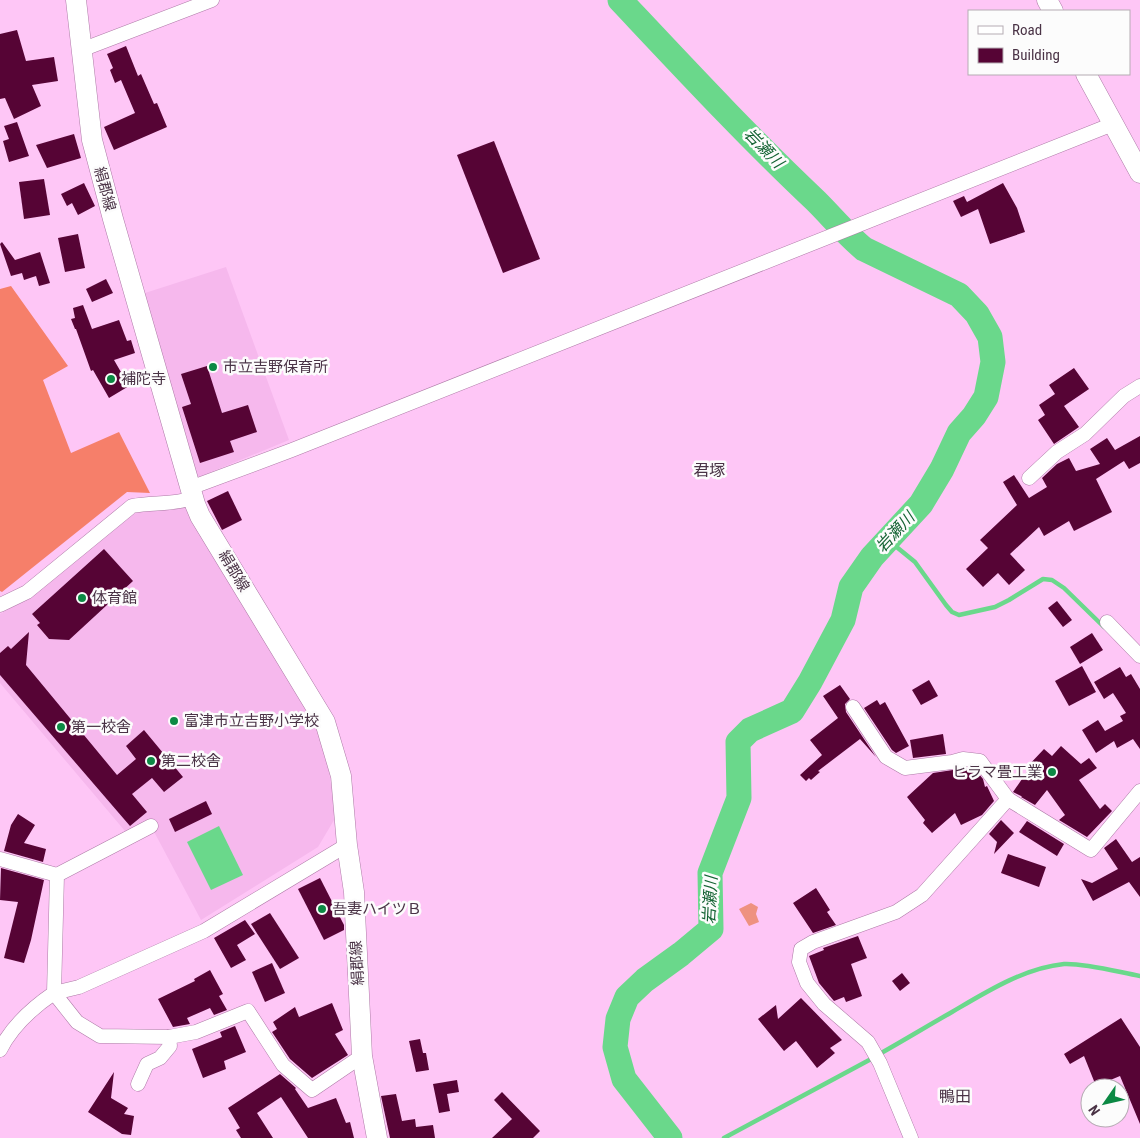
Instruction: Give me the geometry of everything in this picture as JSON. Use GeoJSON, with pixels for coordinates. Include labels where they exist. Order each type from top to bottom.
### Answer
{"type":"FeatureCollection","features":[{"type":"Feature","properties":{"kind":"main road","name":"絹郡線"},"geometry":{"type":"LineString","coordinates":[[76,0],[92,140],[191,493],[200,516],[325,722],[341,776],[347,844],[354,892],[362,1056],[377,1138]]}},
{"type":"Feature","properties":{"kind":"main road"},"geometry":{"type":"LineString","coordinates":[[1087,75],[1140,173]]}},
{"type":"Feature","properties":{"kind":"street"},"geometry":{"type":"LineString","coordinates":[[81,50],[212,0]]}},
{"type":"Feature","properties":{"kind":"street"},"geometry":{"type":"LineString","coordinates":[[0,604],[27,592],[132,506],[148,503],[177,502],[191,493],[256,464],[1113,124]]}},
{"type":"Feature","properties":{"kind":"street"},"geometry":{"type":"LineString","coordinates":[[1029,478],[1057,452],[1084,434],[1124,396],[1140,386]]}},
{"type":"Feature","properties":{"kind":"street"},"geometry":{"type":"LineString","coordinates":[[1107,622],[1136,651]]}},
{"type":"Feature","properties":{"kind":"street"},"geometry":{"type":"LineString","coordinates":[[853,707],[886,757],[905,768],[963,759],[980,761],[1008,799],[1091,850],[1140,791]]}},
{"type":"Feature","properties":{"kind":"street"},"geometry":{"type":"LineString","coordinates":[[910,1138],[876,1056],[868,1042],[824,1004],[807,983],[798,962],[801,949],[813,942],[896,912],[922,895],[1008,799]]}},
{"type":"Feature","properties":{"kind":"street"},"geometry":{"type":"LineString","coordinates":[[0,859],[58,875],[151,826]]}},
{"type":"Feature","properties":{"kind":"street"},"geometry":{"type":"LineString","coordinates":[[0,1050],[4,1041],[22,1018],[54,993],[79,987],[204,931],[347,844]]}},
{"type":"Feature","properties":{"kind":"street"},"geometry":{"type":"LineString","coordinates":[[58,875],[54,993],[77,1022],[100,1036],[169,1037],[196,1032],[248,1011],[283,1065],[312,1090],[362,1056]]}},
{"type":"Feature","properties":{"kind":"street"},"geometry":{"type":"LineString","coordinates":[[138,1084],[147,1064],[160,1058],[170,1046],[169,1037]]}},
{"type":"Feature","properties":{"kind":"shaded area","name":"市立吉野保育所"},"geometry":{"type":"Polygon","coordinates":[[[226,267],[289,440],[199,477],[194,476],[145,293],[226,267]]]}},
{"type":"Feature","properties":{"kind":"shaded area"},"geometry":{"type":"Polygon","coordinates":[[[11,286],[68,366],[43,380],[71,453],[119,432],[150,493],[127,492],[2,592],[0,591],[0,289],[11,286]]]}},
{"type":"Feature","properties":{"kind":"shaded area","name":"富津市立吉野小学校"},"geometry":{"type":"Polygon","coordinates":[[[186,507],[322,736],[337,815],[318,847],[201,920],[151,826],[130,837],[0,683],[0,614],[31,596],[139,510],[186,507]]]}},
{"type":"Feature","properties":{"kind":"shaded area"},"geometry":{"type":"Polygon","coordinates":[[[219,826],[243,875],[211,890],[187,842],[219,826]]]}},
{"type":"Feature","properties":{"kind":"shaded area"},"geometry":{"type":"Polygon","coordinates":[[[751,903],[758,907],[756,914],[759,922],[749,926],[739,909],[751,903]]]}},
{"type":"Feature","properties":{"kind":"building"},"geometry":{"type":"Polygon","coordinates":[[[17,30],[26,61],[54,57],[58,81],[32,85],[41,106],[14,119],[5,98],[0,99],[0,34],[17,30]]]}},
{"type":"Feature","properties":{"kind":"building"},"geometry":{"type":"Polygon","coordinates":[[[126,46],[138,76],[141,74],[154,104],[157,103],[167,127],[114,150],[104,127],[135,113],[121,80],[115,83],[110,70],[113,68],[107,54],[126,46]]]}},
{"type":"Feature","properties":{"kind":"building"},"geometry":{"type":"Polygon","coordinates":[[[17,122],[29,156],[9,162],[3,141],[9,139],[4,126],[17,122]]]}},
{"type":"Feature","properties":{"kind":"building"},"geometry":{"type":"Polygon","coordinates":[[[74,134],[81,158],[47,168],[36,145],[74,134]]]}},
{"type":"Feature","properties":{"kind":"building"},"geometry":{"type":"Polygon","coordinates":[[[494,141],[540,259],[503,273],[457,155],[494,141]]]}},
{"type":"Feature","properties":{"kind":"building"},"geometry":{"type":"Polygon","coordinates":[[[44,179],[50,215],[24,219],[19,182],[44,179]]]}},
{"type":"Feature","properties":{"kind":"building"},"geometry":{"type":"Polygon","coordinates":[[[84,183],[95,206],[78,215],[72,203],[67,206],[61,194],[84,183]]]}},
{"type":"Feature","properties":{"kind":"building"},"geometry":{"type":"Polygon","coordinates":[[[1003,183],[1017,208],[1025,232],[990,244],[978,209],[961,217],[953,201],[964,196],[967,202],[1003,183]]]}},
{"type":"Feature","properties":{"kind":"building"},"geometry":{"type":"Polygon","coordinates":[[[78,234],[85,268],[65,272],[58,238],[78,234]]]}},
{"type":"Feature","properties":{"kind":"building"},"geometry":{"type":"Polygon","coordinates":[[[2,242],[15,260],[40,252],[50,283],[39,286],[36,276],[24,280],[22,273],[11,276],[0,244],[2,242]]]}},
{"type":"Feature","properties":{"kind":"building"},"geometry":{"type":"Polygon","coordinates":[[[106,279],[113,293],[92,302],[86,289],[106,279]]]}},
{"type":"Feature","properties":{"kind":"building"},"geometry":{"type":"Polygon","coordinates":[[[83,305],[92,329],[119,320],[127,341],[131,340],[135,353],[114,360],[129,386],[109,398],[93,370],[91,371],[71,319],[75,318],[73,308],[83,305]]]}},
{"type":"Feature","properties":{"kind":"building"},"geometry":{"type":"Polygon","coordinates":[[[207,366],[222,413],[248,405],[257,432],[230,441],[234,452],[200,463],[182,407],[191,404],[181,374],[207,366]]]}},
{"type":"Feature","properties":{"kind":"building"},"geometry":{"type":"Polygon","coordinates":[[[1074,368],[1089,389],[1064,406],[1079,427],[1054,444],[1038,420],[1045,415],[1039,405],[1055,394],[1049,385],[1074,368]]]}},
{"type":"Feature","properties":{"kind":"building"},"geometry":{"type":"Polygon","coordinates":[[[1140,436],[1140,463],[1129,469],[1124,461],[1096,479],[1112,512],[1074,531],[1069,521],[1044,536],[1039,527],[1010,554],[1025,570],[1009,585],[998,573],[983,587],[966,569],[988,548],[980,540],[1017,505],[1003,482],[1014,475],[1029,498],[1047,487],[1042,478],[1057,464],[1069,458],[1076,471],[1100,464],[1090,449],[1107,438],[1115,450],[1140,436]]]}},
{"type":"Feature","properties":{"kind":"building"},"geometry":{"type":"Polygon","coordinates":[[[228,491],[242,520],[222,530],[207,501],[228,491]]]}},
{"type":"Feature","properties":{"kind":"building","name":"体育館"},"geometry":{"type":"Polygon","coordinates":[[[104,549],[133,581],[69,640],[49,639],[37,625],[40,623],[32,614],[104,549]]]}},
{"type":"Feature","properties":{"kind":"building"},"geometry":{"type":"Polygon","coordinates":[[[1057,601],[1072,620],[1063,627],[1048,608],[1057,601]]]}},
{"type":"Feature","properties":{"kind":"building","name":"第一校舎"},"geometry":{"type":"Polygon","coordinates":[[[29,632],[26,665],[117,775],[136,759],[126,746],[144,730],[183,777],[164,792],[152,778],[132,794],[147,812],[130,826],[0,675],[0,653],[8,646],[11,649],[29,632]]]}},
{"type":"Feature","properties":{"kind":"building"},"geometry":{"type":"Polygon","coordinates":[[[1092,633],[1103,650],[1080,664],[1070,647],[1092,633]]]}},
{"type":"Feature","properties":{"kind":"building"},"geometry":{"type":"Polygon","coordinates":[[[1082,666],[1096,692],[1069,706],[1055,681],[1082,666]]]}},
{"type":"Feature","properties":{"kind":"building"},"geometry":{"type":"Polygon","coordinates":[[[1120,667],[1126,677],[1131,674],[1140,689],[1140,749],[1133,739],[1117,748],[1114,741],[1096,753],[1082,730],[1098,720],[1105,731],[1123,721],[1120,716],[1126,713],[1113,693],[1104,699],[1094,682],[1120,667]]]}},
{"type":"Feature","properties":{"kind":"building"},"geometry":{"type":"Polygon","coordinates":[[[929,680],[938,696],[921,705],[912,690],[929,680]]]}},
{"type":"Feature","properties":{"kind":"building"},"geometry":{"type":"Polygon","coordinates":[[[840,685],[850,699],[845,704],[846,712],[876,757],[860,739],[818,771],[820,772],[811,780],[809,778],[806,781],[800,775],[822,755],[810,740],[838,718],[823,696],[840,685]]]}},
{"type":"Feature","properties":{"kind":"building"},"geometry":{"type":"Polygon","coordinates":[[[877,700],[880,705],[885,702],[909,746],[896,753],[892,750],[864,708],[877,700]]]}},
{"type":"Feature","properties":{"kind":"building"},"geometry":{"type":"Polygon","coordinates":[[[943,734],[946,754],[913,758],[910,740],[943,734]]]}},
{"type":"Feature","properties":{"kind":"building"},"geometry":{"type":"Polygon","coordinates":[[[1061,746],[1081,764],[1089,758],[1097,768],[1079,780],[1100,809],[1105,804],[1112,811],[1087,837],[1059,820],[1065,815],[1047,790],[1035,805],[1013,792],[1029,769],[1027,767],[1044,749],[1052,756],[1061,746]]]}},
{"type":"Feature","properties":{"kind":"building"},"geometry":{"type":"Polygon","coordinates":[[[966,768],[975,769],[983,779],[985,787],[987,786],[994,801],[982,815],[961,825],[955,813],[932,833],[923,823],[925,820],[907,797],[933,773],[966,768]]]}},
{"type":"Feature","properties":{"kind":"building"},"geometry":{"type":"Polygon","coordinates":[[[206,801],[212,814],[175,832],[169,819],[206,801]]]}},
{"type":"Feature","properties":{"kind":"building"},"geometry":{"type":"Polygon","coordinates":[[[18,814],[35,825],[24,843],[46,849],[43,862],[4,851],[11,825],[18,814]]]}},
{"type":"Feature","properties":{"kind":"building"},"geometry":{"type":"Polygon","coordinates":[[[1001,820],[1014,833],[994,854],[997,842],[989,834],[1001,820]]]}},
{"type":"Feature","properties":{"kind":"building"},"geometry":{"type":"Polygon","coordinates":[[[1027,821],[1064,844],[1057,856],[1019,832],[1027,821]]]}},
{"type":"Feature","properties":{"kind":"building"},"geometry":{"type":"Polygon","coordinates":[[[1116,839],[1132,862],[1140,857],[1140,897],[1129,882],[1093,901],[1081,879],[1092,883],[1118,869],[1104,848],[1116,839]]]}},
{"type":"Feature","properties":{"kind":"building"},"geometry":{"type":"Polygon","coordinates":[[[1008,854],[1046,867],[1039,887],[1001,873],[1008,854]]]}},
{"type":"Feature","properties":{"kind":"building"},"geometry":{"type":"Polygon","coordinates":[[[1,868],[44,880],[24,963],[4,958],[18,902],[0,900],[1,868]]]}},
{"type":"Feature","properties":{"kind":"building","name":"吾妻ハイツＢ"},"geometry":{"type":"Polygon","coordinates":[[[320,878],[344,925],[344,930],[324,940],[298,889],[320,878]]]}},
{"type":"Feature","properties":{"kind":"building"},"geometry":{"type":"Polygon","coordinates":[[[816,888],[830,910],[827,912],[836,925],[813,933],[793,903],[816,888]]]}},
{"type":"Feature","properties":{"kind":"building"},"geometry":{"type":"Polygon","coordinates":[[[270,913],[299,958],[280,969],[251,924],[270,913]]]}},
{"type":"Feature","properties":{"kind":"building"},"geometry":{"type":"Polygon","coordinates":[[[245,920],[255,934],[237,945],[246,960],[231,968],[214,938],[245,920]]]}},
{"type":"Feature","properties":{"kind":"building"},"geometry":{"type":"Polygon","coordinates":[[[858,936],[867,958],[851,964],[862,996],[846,1002],[844,997],[834,1001],[819,983],[809,956],[824,950],[823,948],[858,936]]]}},
{"type":"Feature","properties":{"kind":"building"},"geometry":{"type":"Polygon","coordinates":[[[272,963],[285,993],[265,1002],[252,972],[272,963]]]}},
{"type":"Feature","properties":{"kind":"building"},"geometry":{"type":"Polygon","coordinates":[[[210,970],[223,994],[219,996],[227,1010],[214,1015],[210,1008],[187,1018],[190,1024],[173,1027],[158,999],[195,981],[194,979],[210,970]]]}},
{"type":"Feature","properties":{"kind":"building"},"geometry":{"type":"Polygon","coordinates":[[[902,973],[910,983],[900,991],[892,981],[902,973]]]}},
{"type":"Feature","properties":{"kind":"building"},"geometry":{"type":"Polygon","coordinates":[[[801,998],[842,1040],[830,1048],[835,1053],[817,1068],[796,1041],[784,1051],[758,1019],[776,1005],[778,1019],[801,998]]]}},
{"type":"Feature","properties":{"kind":"building"},"geometry":{"type":"Polygon","coordinates":[[[332,1003],[343,1030],[335,1034],[348,1055],[312,1078],[290,1059],[272,1032],[277,1029],[273,1022],[295,1007],[299,1017],[332,1003]]]}},
{"type":"Feature","properties":{"kind":"building"},"geometry":{"type":"Polygon","coordinates":[[[1121,1018],[1140,1047],[1140,1124],[1130,1100],[1130,1078],[1121,1078],[1120,1076],[1115,1078],[1093,1078],[1084,1056],[1070,1064],[1064,1054],[1121,1018]]]}},
{"type":"Feature","properties":{"kind":"building"},"geometry":{"type":"Polygon","coordinates":[[[235,1026],[246,1052],[224,1061],[226,1069],[203,1078],[192,1049],[222,1037],[220,1032],[235,1026]]]}},
{"type":"Feature","properties":{"kind":"building"},"geometry":{"type":"Polygon","coordinates":[[[420,1039],[423,1053],[426,1053],[429,1070],[416,1072],[409,1041],[420,1039]]]}},
{"type":"Feature","properties":{"kind":"building"},"geometry":{"type":"Polygon","coordinates":[[[114,1072],[111,1098],[128,1108],[124,1114],[134,1116],[131,1135],[122,1134],[88,1112],[114,1072]]]}},
{"type":"Feature","properties":{"kind":"building"},"geometry":{"type":"Polygon","coordinates":[[[280,1074],[296,1088],[308,1108],[336,1098],[346,1123],[350,1122],[354,1138],[308,1138],[281,1097],[257,1113],[273,1138],[241,1138],[236,1130],[240,1128],[228,1108],[280,1074]]]}},
{"type":"Feature","properties":{"kind":"building"},"geometry":{"type":"Polygon","coordinates":[[[457,1080],[459,1092],[447,1094],[450,1111],[439,1113],[433,1084],[457,1080]]]}},
{"type":"Feature","properties":{"kind":"building"},"geometry":{"type":"Polygon","coordinates":[[[502,1092],[540,1131],[533,1138],[492,1138],[512,1119],[494,1100],[502,1092]]]}},
{"type":"Feature","properties":{"kind":"building"},"geometry":{"type":"Polygon","coordinates":[[[396,1094],[402,1121],[415,1119],[416,1127],[433,1125],[435,1138],[390,1138],[381,1096],[396,1094]]]}},
{"type":"Feature","properties":{"kind":"waterway","name":"岩瀬川"},"geometry":{"type":"LineString","coordinates":[[620,0],[692,77],[858,244],[864,249],[959,295],[977,314],[990,337],[993,362],[986,397],[974,416],[959,433],[942,469],[921,504],[872,557],[851,587],[843,620],[810,682],[792,711],[750,730],[738,742],[739,798],[710,873],[711,929],[645,980],[627,997],[618,1019],[615,1047],[624,1079],[670,1138]]}},
{"type":"Feature","properties":{"kind":"waterway"},"geometry":{"type":"LineString","coordinates":[[888,540],[915,562],[946,605],[952,612],[959,615],[995,607],[1043,579],[1052,580],[1064,588],[1104,627]]}},
{"type":"Feature","properties":{"kind":"waterway"},"geometry":{"type":"LineString","coordinates":[[883,1052],[992,989],[1034,970],[1049,966],[1073,964],[1140,976]]}},
{"type":"Feature","properties":{"kind":"waterway"},"geometry":{"type":"LineString","coordinates":[[724,1138],[873,1058]]}},
{"type":"Feature","properties":{"kind":"place","name":"市立吉野保育所"},"geometry":{"type":"Point","coordinates":[213,367]}},
{"type":"Feature","properties":{"kind":"place","name":"補陀寺"},"geometry":{"type":"Point","coordinates":[111,379]}},
{"type":"Feature","properties":{"kind":"place","name":"体育館"},"geometry":{"type":"Point","coordinates":[82,598]}},
{"type":"Feature","properties":{"kind":"place","name":"富津市立吉野小学校"},"geometry":{"type":"Point","coordinates":[174,721]}},
{"type":"Feature","properties":{"kind":"place","name":"第一校舎"},"geometry":{"type":"Point","coordinates":[61,727]}},
{"type":"Feature","properties":{"kind":"place","name":"第二校舎"},"geometry":{"type":"Point","coordinates":[151,761]}},
{"type":"Feature","properties":{"kind":"place","name":"ヒラマ畳工業"},"geometry":{"type":"Point","coordinates":[1052,772]}},
{"type":"Feature","properties":{"kind":"place","name":"吾妻ハイツＢ"},"geometry":{"type":"Point","coordinates":[322,909]}},
{"type":"Feature","properties":{"kind":"district","name":"君塚"},"geometry":{"type":"Point","coordinates":[709,470]}},
{"type":"Feature","properties":{"kind":"district","name":"鴨田"},"geometry":{"type":"Point","coordinates":[955,1096]}}]}
